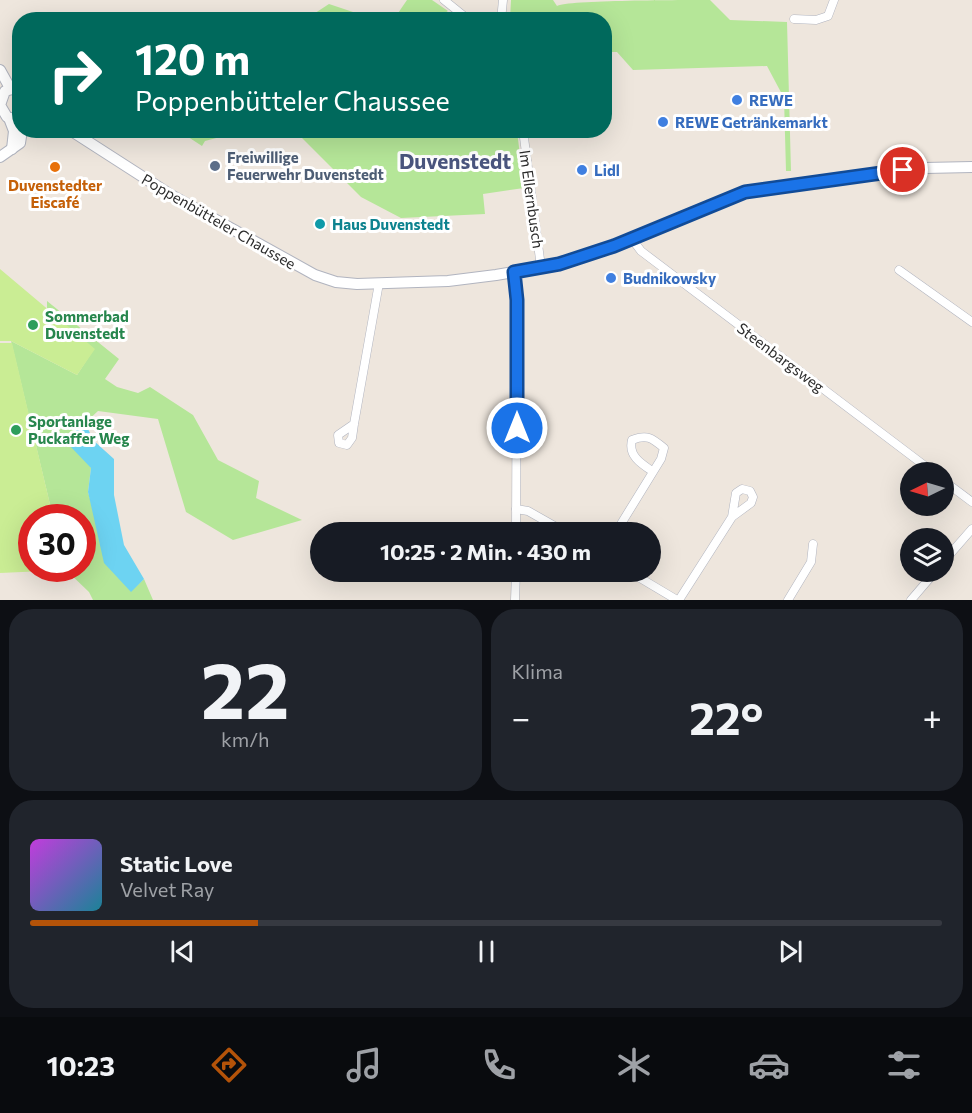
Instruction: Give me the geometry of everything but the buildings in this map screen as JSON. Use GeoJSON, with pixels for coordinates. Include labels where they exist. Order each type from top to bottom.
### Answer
{"type":"FeatureCollection","features":[{"type":"Feature","properties":{"kind":"main road"},"geometry":{"type":"LineString","coordinates":[[0,70],[12,84]]}},
{"type":"Feature","properties":{"kind":"main road"},"geometry":{"type":"LineString","coordinates":[[8,116],[0,99],[12,89]]}},
{"type":"Feature","properties":{"kind":"main road"},"geometry":{"type":"LineString","coordinates":[[12,149],[13,138]]}},
{"type":"Feature","properties":{"kind":"main road"},"geometry":{"type":"LineString","coordinates":[[0,157],[21,141],[21,138]]}},
{"type":"Feature","properties":{"kind":"main road","name":"Poppenbütteler Chaussee"},"geometry":{"type":"LineString","coordinates":[[82,138],[171,195],[315,275],[346,283],[448,281],[542,267],[632,239],[745,192],[925,168],[972,167]]}},
{"type":"Feature","properties":{"kind":"street"},"geometry":{"type":"LineString","coordinates":[[444,0],[459,12]]}},
{"type":"Feature","properties":{"kind":"street"},"geometry":{"type":"LineString","coordinates":[[794,19],[816,20],[828,16],[834,0]]}},
{"type":"Feature","properties":{"kind":"street","name":"Im Ellernbusch"},"geometry":{"type":"LineString","coordinates":[[524,138],[542,267]]}},
{"type":"Feature","properties":{"kind":"street","name":"Steenbargsweg"},"geometry":{"type":"LineString","coordinates":[[632,239],[641,251],[920,462]]}},
{"type":"Feature","properties":{"kind":"street"},"geometry":{"type":"LineString","coordinates":[[899,270],[972,322]]}},
{"type":"Feature","properties":{"kind":"street"},"geometry":{"type":"LineString","coordinates":[[514,272],[517,300],[516,522]]}},
{"type":"Feature","properties":{"kind":"street"},"geometry":{"type":"LineString","coordinates":[[354,424],[379,284]]}},
{"type":"Feature","properties":{"kind":"street"},"geometry":{"type":"LineString","coordinates":[[622,522],[661,459],[664,448],[652,438],[643,435],[632,440],[630,448],[633,455],[652,471]]}},
{"type":"Feature","properties":{"kind":"street"},"geometry":{"type":"LineString","coordinates":[[954,488],[972,502]]}},
{"type":"Feature","properties":{"kind":"street"},"geometry":{"type":"LineString","coordinates":[[516,509],[528,511],[547,522]]}},
{"type":"Feature","properties":{"kind":"street"},"geometry":{"type":"LineString","coordinates":[[647,582],[678,600],[732,517]]}},
{"type":"Feature","properties":{"kind":"street"},"geometry":{"type":"LineString","coordinates":[[954,550],[972,529]]}},
{"type":"Feature","properties":{"kind":"street"},"geometry":{"type":"LineString","coordinates":[[788,600],[811,562],[813,544]]}},
{"type":"Feature","properties":{"kind":"street"},"geometry":{"type":"LineString","coordinates":[[515,600],[516,582]]}},
{"type":"Feature","properties":{"kind":"street"},"geometry":{"type":"LineString","coordinates":[[911,600],[926,582]]}},
{"type":"Feature","properties":{"kind":"green space"},"geometry":{"type":"Polygon","coordinates":[[[407,0],[432,0],[448,11],[446,12],[399,12],[407,0]]]}},
{"type":"Feature","properties":{"kind":"green space"},"geometry":{"type":"Polygon","coordinates":[[[511,0],[553,0],[557,6],[603,1],[710,0],[730,20],[787,22],[791,171],[786,171],[784,98],[767,66],[633,70],[617,52],[612,52],[612,12],[510,12],[511,0]]]}},
{"type":"Feature","properties":{"kind":"green space"},"geometry":{"type":"Polygon","coordinates":[[[329,4],[353,12],[317,12],[329,4]]]}},
{"type":"Feature","properties":{"kind":"green space"},"geometry":{"type":"Polygon","coordinates":[[[190,138],[216,138],[205,141],[202,146],[190,138]]]}},
{"type":"Feature","properties":{"kind":"green space"},"geometry":{"type":"Polygon","coordinates":[[[302,138],[518,138],[524,188],[483,194],[485,214],[401,218],[361,197],[302,138]]]}},
{"type":"Feature","properties":{"kind":"green space","name":"Sommerbad Duvenstedt"},"geometry":{"type":"Polygon","coordinates":[[[0,269],[95,349],[77,375],[11,341],[0,341],[0,269]]]}},
{"type":"Feature","properties":{"kind":"green space"},"geometry":{"type":"Polygon","coordinates":[[[47,301],[119,359],[105,379],[117,387],[138,393],[150,387],[193,415],[218,460],[259,481],[256,498],[302,520],[233,540],[186,512],[158,419],[98,411],[85,423],[76,427],[91,468],[88,492],[92,504],[50,504],[11,341],[77,375],[94,349],[47,309],[47,301]]]}},
{"type":"Feature","properties":{"kind":"green space","name":"Sportanlage Puckaffer Weg"},"geometry":{"type":"Polygon","coordinates":[[[0,343],[12,343],[50,504],[18,504],[18,572],[0,573],[0,343]]]}},
{"type":"Feature","properties":{"kind":"green space"},"geometry":{"type":"Polygon","coordinates":[[[96,518],[131,591],[144,579],[153,600],[93,600],[89,592],[79,582],[96,582],[96,518]]]}},
{"type":"Feature","properties":{"kind":"water"},"geometry":{"type":"Polygon","coordinates":[[[85,423],[94,441],[114,459],[114,495],[124,545],[144,579],[131,592],[104,563],[96,528],[96,504],[91,504],[88,492],[91,468],[70,446],[76,427],[85,423]]]}},
{"type":"Feature","properties":{"kind":"place","name":"REWE"},"geometry":{"type":"Point","coordinates":[737,100]}},
{"type":"Feature","properties":{"kind":"place","name":"REWE Getränkemarkt"},"geometry":{"type":"Point","coordinates":[663,122]}},
{"type":"Feature","properties":{"kind":"place","name":"Freiwillige Feuerwehr Duvenstedt"},"geometry":{"type":"Point","coordinates":[215,166]}},
{"type":"Feature","properties":{"kind":"place","name":"Duvenstedter Eiscafé"},"geometry":{"type":"Point","coordinates":[55,167]}},
{"type":"Feature","properties":{"kind":"place","name":"Lidl"},"geometry":{"type":"Point","coordinates":[582,170]}},
{"type":"Feature","properties":{"kind":"place","name":"Haus Duvenstedt"},"geometry":{"type":"Point","coordinates":[320,224]}},
{"type":"Feature","properties":{"kind":"place","name":"Budnikowsky"},"geometry":{"type":"Point","coordinates":[611,278]}},
{"type":"Feature","properties":{"kind":"place","name":"Sommerbad Duvenstedt"},"geometry":{"type":"Point","coordinates":[33,325]}},
{"type":"Feature","properties":{"kind":"place","name":"Sportanlage Puckaffer Weg"},"geometry":{"type":"Point","coordinates":[16,430]}},
{"type":"Feature","properties":{"kind":"district","name":"Duvenstedt"},"geometry":{"type":"Point","coordinates":[455,160]}},
{"type":"Feature","properties":{"kind":"route"},"geometry":{"type":"LineString","coordinates":[[517,428],[517,300],[514,272],[552,266],[614,246],[745,192],[773,186],[903,170]]}}]}
